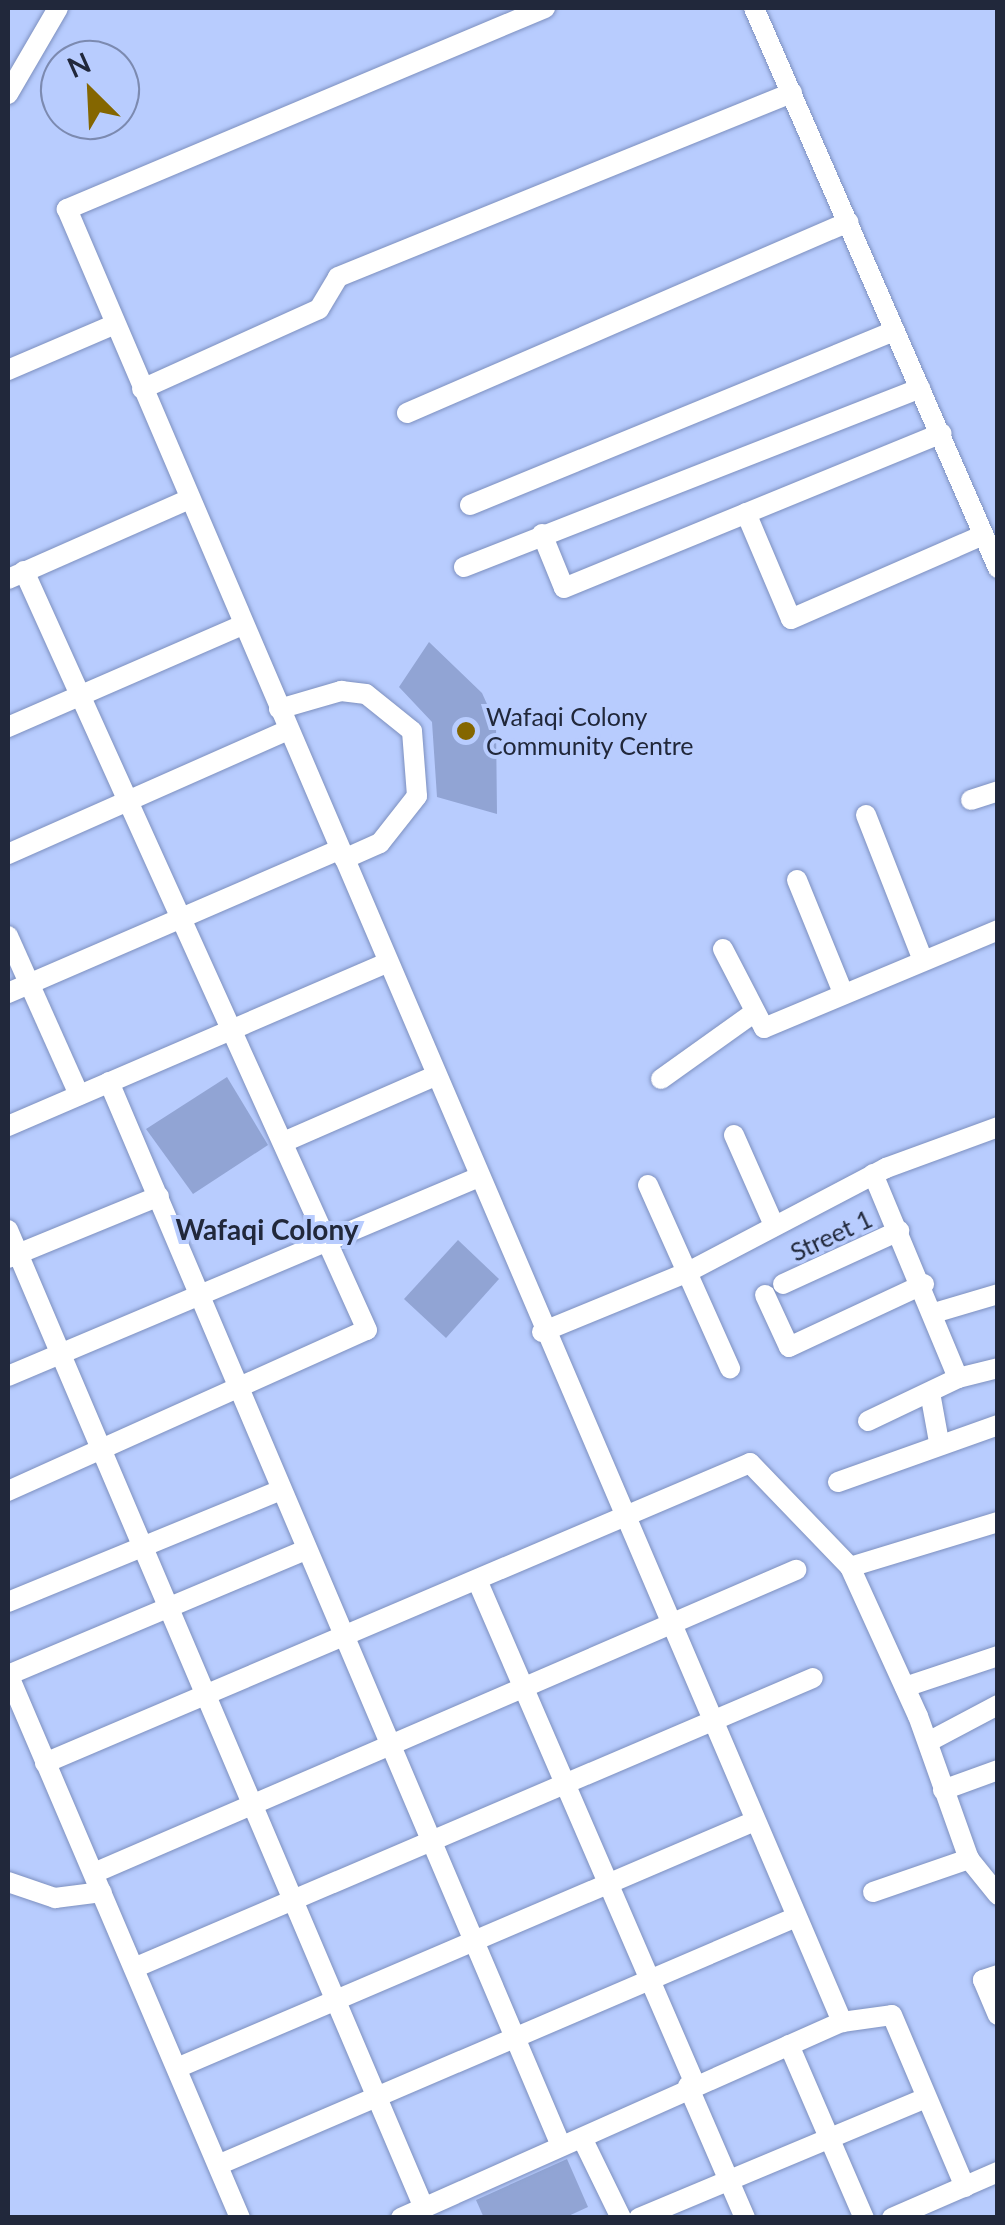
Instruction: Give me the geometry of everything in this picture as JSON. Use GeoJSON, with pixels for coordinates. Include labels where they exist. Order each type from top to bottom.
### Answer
{"type":"FeatureCollection","features":[{"type":"Feature","properties":{"kind":"street"},"geometry":{"type":"LineString","coordinates":[[8,94],[58,8]]}},
{"type":"Feature","properties":{"kind":"street"},"geometry":{"type":"LineString","coordinates":[[545,8],[67,210],[750,1823],[842,2022]]}},
{"type":"Feature","properties":{"kind":"street"},"geometry":{"type":"LineString","coordinates":[[754,8],[998,568]]}},
{"type":"Feature","properties":{"kind":"street"},"geometry":{"type":"LineString","coordinates":[[142,390],[319,309],[338,276],[792,93]]}},
{"type":"Feature","properties":{"kind":"street"},"geometry":{"type":"LineString","coordinates":[[407,413],[848,222]]}},
{"type":"Feature","properties":{"kind":"street"},"geometry":{"type":"LineString","coordinates":[[8,370],[113,325]]}},
{"type":"Feature","properties":{"kind":"street"},"geometry":{"type":"LineString","coordinates":[[470,504],[896,331]]}},
{"type":"Feature","properties":{"kind":"street"},"geometry":{"type":"LineString","coordinates":[[464,567],[920,388]]}},
{"type":"Feature","properties":{"kind":"street"},"geometry":{"type":"LineString","coordinates":[[542,534],[564,588],[941,433]]}},
{"type":"Feature","properties":{"kind":"street"},"geometry":{"type":"LineString","coordinates":[[8,1492],[239,1393],[367,1330],[333,1237],[233,1029],[130,798],[82,695],[16,575],[189,500]]}},
{"type":"Feature","properties":{"kind":"street"},"geometry":{"type":"LineString","coordinates":[[746,514],[791,619],[983,535]]}},
{"type":"Feature","properties":{"kind":"street"},"geometry":{"type":"LineString","coordinates":[[8,726],[243,625]]}},
{"type":"Feature","properties":{"kind":"street"},"geometry":{"type":"LineString","coordinates":[[8,993],[342,854],[380,842],[417,796],[412,731],[366,694],[342,691],[279,709]]}},
{"type":"Feature","properties":{"kind":"street"},"geometry":{"type":"LineString","coordinates":[[8,854],[288,730]]}},
{"type":"Feature","properties":{"kind":"street"},"geometry":{"type":"LineString","coordinates":[[970,800],[998,791]]}},
{"type":"Feature","properties":{"kind":"street"},"geometry":{"type":"LineString","coordinates":[[866,815],[922,958]]}},
{"type":"Feature","properties":{"kind":"street"},"geometry":{"type":"LineString","coordinates":[[798,880],[844,993]]}},
{"type":"Feature","properties":{"kind":"street"},"geometry":{"type":"LineString","coordinates":[[723,949],[764,1028],[922,958],[998,930]]}},
{"type":"Feature","properties":{"kind":"street"},"geometry":{"type":"LineString","coordinates":[[8,936],[79,1096]]}},
{"type":"Feature","properties":{"kind":"street"},"geometry":{"type":"LineString","coordinates":[[8,1126],[387,963]]}},
{"type":"Feature","properties":{"kind":"street"},"geometry":{"type":"LineString","coordinates":[[660,1078],[756,1012]]}},
{"type":"Feature","properties":{"kind":"street"},"geometry":{"type":"LineString","coordinates":[[286,1141],[436,1076]]}},
{"type":"Feature","properties":{"kind":"street"},"geometry":{"type":"LineString","coordinates":[[109,1082],[386,1746],[561,2146]]}},
{"type":"Feature","properties":{"kind":"street"},"geometry":{"type":"LineString","coordinates":[[542,1332],[688,1272],[773,1223],[873,1174],[997,1128]]}},
{"type":"Feature","properties":{"kind":"street"},"geometry":{"type":"LineString","coordinates":[[734,1135],[773,1223]]}},
{"type":"Feature","properties":{"kind":"street"},"geometry":{"type":"LineString","coordinates":[[873,1174],[924,1284],[958,1378]]}},
{"type":"Feature","properties":{"kind":"street"},"geometry":{"type":"LineString","coordinates":[[8,1376],[198,1292],[479,1177]]}},
{"type":"Feature","properties":{"kind":"street"},"geometry":{"type":"LineString","coordinates":[[648,1186],[730,1368]]}},
{"type":"Feature","properties":{"kind":"street"},"geometry":{"type":"LineString","coordinates":[[12,1256],[158,1196]]}},
{"type":"Feature","properties":{"kind":"street"},"geometry":{"type":"LineString","coordinates":[[8,1230],[12,1256],[59,1354],[202,1696],[378,2097],[433,2210]]}},
{"type":"Feature","properties":{"kind":"street","name":"Street 1"},"geometry":{"type":"LineString","coordinates":[[899,1231],[774,1290],[789,1348],[924,1284]]}},
{"type":"Feature","properties":{"kind":"street"},"geometry":{"type":"LineString","coordinates":[[934,1313],[998,1294]]}},
{"type":"Feature","properties":{"kind":"street"},"geometry":{"type":"LineString","coordinates":[[868,1421],[931,1398],[958,1378],[998,1368]]}},
{"type":"Feature","properties":{"kind":"street"},"geometry":{"type":"LineString","coordinates":[[931,1398],[938,1442]]}},
{"type":"Feature","properties":{"kind":"street"},"geometry":{"type":"LineString","coordinates":[[838,1482],[938,1442],[998,1425]]}},
{"type":"Feature","properties":{"kind":"street"},"geometry":{"type":"LineString","coordinates":[[45,1762],[750,1463],[850,1567],[905,1687],[944,1790],[998,1895]]}},
{"type":"Feature","properties":{"kind":"street"},"geometry":{"type":"LineString","coordinates":[[8,1602],[280,1491]]}},
{"type":"Feature","properties":{"kind":"street"},"geometry":{"type":"LineString","coordinates":[[850,1567],[998,1522]]}},
{"type":"Feature","properties":{"kind":"street"},"geometry":{"type":"LineString","coordinates":[[240,2218],[8,1674],[304,1550]]}},
{"type":"Feature","properties":{"kind":"street"},"geometry":{"type":"LineString","coordinates":[[8,1882],[55,1898],[98,1883],[251,1804],[796,1570]]}},
{"type":"Feature","properties":{"kind":"street"},"geometry":{"type":"LineString","coordinates":[[478,1580],[650,1980],[745,2218]]}},
{"type":"Feature","properties":{"kind":"street"},"geometry":{"type":"LineString","coordinates":[[905,1687],[998,1656]]}},
{"type":"Feature","properties":{"kind":"street"},"geometry":{"type":"LineString","coordinates":[[134,1968],[706,1720],[813,1678]]}},
{"type":"Feature","properties":{"kind":"street"},"geometry":{"type":"LineString","coordinates":[[928,1742],[998,1705]]}},
{"type":"Feature","properties":{"kind":"street"},"geometry":{"type":"LineString","coordinates":[[944,1790],[998,1770]]}},
{"type":"Feature","properties":{"kind":"street"},"geometry":{"type":"LineString","coordinates":[[177,2068],[750,1823]]}},
{"type":"Feature","properties":{"kind":"street"},"geometry":{"type":"LineString","coordinates":[[873,1892],[983,1862]]}},
{"type":"Feature","properties":{"kind":"street"},"geometry":{"type":"LineString","coordinates":[[218,2165],[794,1918]]}},
{"type":"Feature","properties":{"kind":"street"},"geometry":{"type":"LineString","coordinates":[[998,1974],[983,1980],[998,2014]]}},
{"type":"Feature","properties":{"kind":"street"},"geometry":{"type":"LineString","coordinates":[[401,2218],[433,2210],[691,2085],[842,2022],[892,2016],[964,2187]]}},
{"type":"Feature","properties":{"kind":"street"},"geometry":{"type":"LineString","coordinates":[[789,2046],[864,2218]]}},
{"type":"Feature","properties":{"kind":"street"},"geometry":{"type":"LineString","coordinates":[[639,2218],[926,2098]]}},
{"type":"Feature","properties":{"kind":"street"},"geometry":{"type":"LineString","coordinates":[[582,2138],[621,2218]]}},
{"type":"Feature","properties":{"kind":"street"},"geometry":{"type":"LineString","coordinates":[[892,2218],[998,2172]]}},
{"type":"Feature","properties":{"kind":"building","name":"Wafaqi Colony Community Centre"},"geometry":{"type":"Polygon","coordinates":[[[429,642],[482,693],[496,724],[497,814],[437,797],[432,722],[399,687],[429,642]]]}},
{"type":"Feature","properties":{"kind":"building"},"geometry":{"type":"Polygon","coordinates":[[[227,1077],[268,1145],[193,1194],[146,1129],[227,1077]]]}},
{"type":"Feature","properties":{"kind":"building"},"geometry":{"type":"Polygon","coordinates":[[[458,1240],[499,1279],[446,1338],[404,1299],[458,1240]]]}},
{"type":"Feature","properties":{"kind":"building"},"geometry":{"type":"Polygon","coordinates":[[[567,2159],[588,2207],[564,2218],[484,2218],[476,2200],[567,2159]]]}},
{"type":"Feature","properties":{"kind":"place","name":"Wafaqi Colony Community Centre"},"geometry":{"type":"Point","coordinates":[466,731]}},
{"type":"Feature","properties":{"kind":"district","name":"Wafaqi Colony"},"geometry":{"type":"Point","coordinates":[267,1229]}}]}
